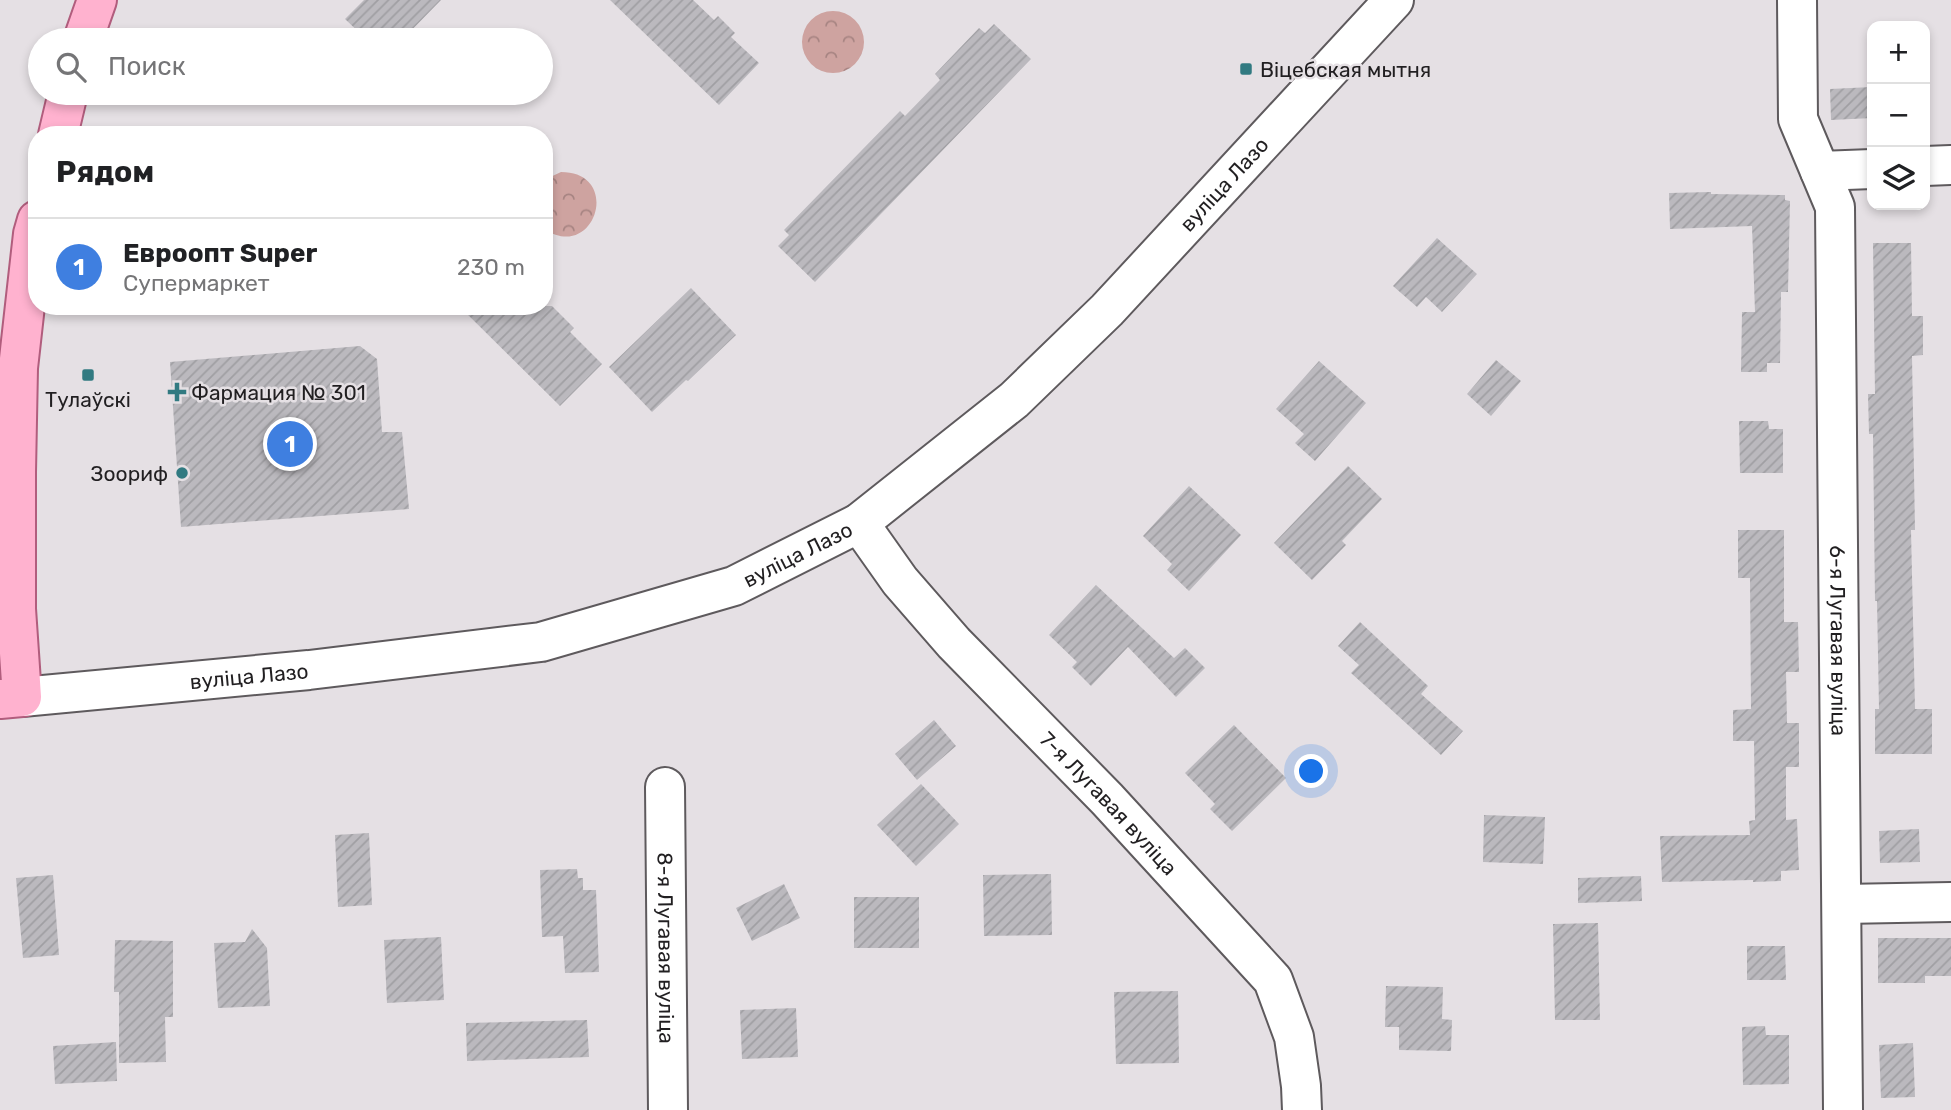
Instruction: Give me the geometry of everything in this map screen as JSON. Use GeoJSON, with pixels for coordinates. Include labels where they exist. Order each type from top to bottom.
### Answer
{"type":"FeatureCollection","features":[{"type":"Feature","properties":{"kind":"main road"},"geometry":{"type":"LineString","coordinates":[[87,28],[97,0]]}},
{"type":"Feature","properties":{"kind":"main road"},"geometry":{"type":"LineString","coordinates":[[60,126],[65,105]]}},
{"type":"Feature","properties":{"kind":"main road"},"geometry":{"type":"LineString","coordinates":[[11,698],[16,609],[18,368],[28,279]]}},
{"type":"Feature","properties":{"kind":"street","name":"вуліца Лазо"},"geometry":{"type":"LineString","coordinates":[[11,698],[309,670],[541,642],[734,586],[859,523],[1014,400],[1107,310],[1394,0]]}},
{"type":"Feature","properties":{"kind":"street","name":"6-я Лугавая вуліца"},"geometry":{"type":"LineString","coordinates":[[1797,0],[1798,119],[1835,207],[1843,1110]]}},
{"type":"Feature","properties":{"kind":"street"},"geometry":{"type":"LineString","coordinates":[[1930,166],[1951,164]]}},
{"type":"Feature","properties":{"kind":"street"},"geometry":{"type":"LineString","coordinates":[[1820,171],[1867,169]]}},
{"type":"Feature","properties":{"kind":"street","name":"7-я Лугавая вуліца"},"geometry":{"type":"LineString","coordinates":[[859,523],[900,581],[954,643],[1107,799],[1273,980],[1294,1037],[1302,1110]]}},
{"type":"Feature","properties":{"kind":"street","name":"8-я Лугавая вуліца"},"geometry":{"type":"LineString","coordinates":[[665,787],[668,1110]]}},
{"type":"Feature","properties":{"kind":"street"},"geometry":{"type":"LineString","coordinates":[[1843,904],[1951,902]]}},
{"type":"Feature","properties":{"kind":"green space"},"geometry":{"type":"Polygon","coordinates":[[[827,11],[839,11],[855,20],[862,30],[862,54],[855,64],[839,73],[827,73],[816,68],[807,59],[802,48],[802,36],[807,25],[816,16],[827,11]]]}},
{"type":"Feature","properties":{"kind":"green space"},"geometry":{"type":"Polygon","coordinates":[[[561,172],[580,176],[592,186],[596,199],[595,213],[588,226],[577,234],[562,236],[553,232],[553,176],[561,172]]]}},
{"type":"Feature","properties":{"kind":"building"},"geometry":{"type":"Polygon","coordinates":[[[364,0],[441,0],[414,28],[354,28],[345,19],[364,0]]]}},
{"type":"Feature","properties":{"kind":"building"},"geometry":{"type":"Polygon","coordinates":[[[610,0],[693,0],[714,20],[718,16],[735,33],[731,37],[759,63],[719,105],[610,0]]]}},
{"type":"Feature","properties":{"kind":"building"},"geometry":{"type":"Polygon","coordinates":[[[994,24],[1031,59],[815,282],[778,246],[789,235],[784,230],[900,111],[905,116],[940,80],[935,74],[979,28],[985,33],[994,24]]]}},
{"type":"Feature","properties":{"kind":"building"},"geometry":{"type":"Polygon","coordinates":[[[1867,87],[1867,118],[1831,120],[1830,89],[1867,87]]]}},
{"type":"Feature","properties":{"kind":"building"},"geometry":{"type":"Polygon","coordinates":[[[1669,193],[1785,195],[1785,200],[1790,201],[1788,292],[1781,292],[1780,363],[1767,363],[1767,372],[1741,372],[1742,312],[1755,312],[1752,226],[1670,229],[1669,193]]]}},
{"type":"Feature","properties":{"kind":"building"},"geometry":{"type":"Polygon","coordinates":[[[1437,238],[1477,274],[1442,312],[1426,297],[1417,307],[1393,286],[1437,238]]]}},
{"type":"Feature","properties":{"kind":"building"},"geometry":{"type":"Polygon","coordinates":[[[1873,243],[1911,243],[1912,316],[1923,316],[1923,355],[1912,356],[1915,530],[1911,530],[1915,709],[1932,709],[1932,754],[1875,754],[1875,709],[1879,709],[1877,601],[1873,434],[1869,434],[1868,394],[1875,394],[1873,243]]]}},
{"type":"Feature","properties":{"kind":"building"},"geometry":{"type":"Polygon","coordinates":[[[691,288],[736,335],[652,412],[609,367],[691,288]]]}},
{"type":"Feature","properties":{"kind":"building"},"geometry":{"type":"Polygon","coordinates":[[[553,307],[574,328],[570,332],[602,364],[560,406],[468,315],[553,315],[553,307]]]}},
{"type":"Feature","properties":{"kind":"building"},"geometry":{"type":"Polygon","coordinates":[[[360,346],[377,359],[382,432],[402,432],[409,509],[181,527],[170,362],[360,346]]]}},
{"type":"Feature","properties":{"kind":"building"},"geometry":{"type":"Polygon","coordinates":[[[1496,360],[1521,381],[1491,416],[1467,394],[1496,360]]]}},
{"type":"Feature","properties":{"kind":"building"},"geometry":{"type":"Polygon","coordinates":[[[1319,361],[1366,403],[1315,461],[1295,443],[1304,434],[1276,409],[1319,361]]]}},
{"type":"Feature","properties":{"kind":"building"},"geometry":{"type":"Polygon","coordinates":[[[1739,421],[1768,421],[1769,429],[1783,429],[1783,473],[1740,473],[1739,421]]]}},
{"type":"Feature","properties":{"kind":"building"},"geometry":{"type":"Polygon","coordinates":[[[1348,466],[1382,499],[1342,541],[1346,545],[1312,580],[1274,543],[1348,466]]]}},
{"type":"Feature","properties":{"kind":"building"},"geometry":{"type":"Polygon","coordinates":[[[1189,486],[1241,535],[1189,591],[1167,570],[1172,564],[1143,536],[1189,486]]]}},
{"type":"Feature","properties":{"kind":"building"},"geometry":{"type":"Polygon","coordinates":[[[1738,530],[1784,530],[1784,622],[1798,622],[1799,672],[1786,672],[1787,723],[1799,723],[1799,767],[1786,767],[1786,820],[1797,819],[1799,870],[1781,871],[1781,881],[1662,882],[1660,836],[1750,835],[1749,821],[1755,820],[1754,741],[1733,741],[1733,710],[1751,709],[1750,578],[1738,578],[1738,530]]]}},
{"type":"Feature","properties":{"kind":"building"},"geometry":{"type":"Polygon","coordinates":[[[1096,585],[1174,658],[1185,648],[1205,668],[1176,697],[1128,647],[1091,686],[1072,667],[1077,662],[1049,635],[1096,585]]]}},
{"type":"Feature","properties":{"kind":"building"},"geometry":{"type":"Polygon","coordinates":[[[1360,622],[1428,686],[1421,694],[1463,731],[1441,755],[1351,673],[1359,665],[1338,646],[1360,622]]]}},
{"type":"Feature","properties":{"kind":"building"},"geometry":{"type":"Polygon","coordinates":[[[934,720],[956,746],[917,780],[895,754],[934,720]]]}},
{"type":"Feature","properties":{"kind":"building"},"geometry":{"type":"Polygon","coordinates":[[[1234,725],[1286,778],[1232,831],[1210,809],[1215,804],[1185,773],[1234,725]]]}},
{"type":"Feature","properties":{"kind":"building"},"geometry":{"type":"Polygon","coordinates":[[[921,784],[959,824],[916,866],[877,825],[921,784]]]}},
{"type":"Feature","properties":{"kind":"building"},"geometry":{"type":"Polygon","coordinates":[[[1484,815],[1545,817],[1543,864],[1483,862],[1484,815]]]}},
{"type":"Feature","properties":{"kind":"building"},"geometry":{"type":"Polygon","coordinates":[[[1919,829],[1920,862],[1880,863],[1879,831],[1919,829]]]}},
{"type":"Feature","properties":{"kind":"building"},"geometry":{"type":"Polygon","coordinates":[[[369,833],[372,905],[338,907],[335,835],[369,833]]]}},
{"type":"Feature","properties":{"kind":"building"},"geometry":{"type":"Polygon","coordinates":[[[577,869],[578,878],[583,878],[583,890],[596,890],[599,972],[565,973],[563,936],[542,937],[540,870],[577,869]]]}},
{"type":"Feature","properties":{"kind":"building"},"geometry":{"type":"Polygon","coordinates":[[[1051,874],[1052,935],[984,936],[983,875],[1051,874]]]}},
{"type":"Feature","properties":{"kind":"building"},"geometry":{"type":"Polygon","coordinates":[[[53,875],[59,955],[23,958],[16,878],[53,875]]]}},
{"type":"Feature","properties":{"kind":"building"},"geometry":{"type":"Polygon","coordinates":[[[1641,876],[1642,901],[1578,903],[1578,878],[1641,876]]]}},
{"type":"Feature","properties":{"kind":"building"},"geometry":{"type":"Polygon","coordinates":[[[784,884],[800,918],[752,941],[736,908],[784,884]]]}},
{"type":"Feature","properties":{"kind":"building"},"geometry":{"type":"Polygon","coordinates":[[[854,897],[919,897],[919,948],[854,948],[854,897]]]}},
{"type":"Feature","properties":{"kind":"building"},"geometry":{"type":"Polygon","coordinates":[[[1598,923],[1600,1020],[1555,1020],[1553,924],[1598,923]]]}},
{"type":"Feature","properties":{"kind":"building"},"geometry":{"type":"Polygon","coordinates":[[[252,929],[267,948],[270,1006],[218,1008],[214,943],[245,942],[252,929]]]}},
{"type":"Feature","properties":{"kind":"building"},"geometry":{"type":"Polygon","coordinates":[[[441,937],[444,1000],[387,1003],[384,940],[441,937]]]}},
{"type":"Feature","properties":{"kind":"building"},"geometry":{"type":"Polygon","coordinates":[[[1878,938],[1951,938],[1951,976],[1925,976],[1925,983],[1878,983],[1878,938]]]}},
{"type":"Feature","properties":{"kind":"building"},"geometry":{"type":"Polygon","coordinates":[[[115,940],[173,941],[173,1017],[165,1017],[166,1062],[119,1063],[119,992],[114,992],[115,940]]]}},
{"type":"Feature","properties":{"kind":"building"},"geometry":{"type":"Polygon","coordinates":[[[1747,946],[1785,946],[1786,980],[1747,980],[1747,946]]]}},
{"type":"Feature","properties":{"kind":"building"},"geometry":{"type":"Polygon","coordinates":[[[1386,986],[1443,987],[1442,1019],[1452,1020],[1451,1051],[1399,1050],[1399,1027],[1385,1027],[1386,986]]]}},
{"type":"Feature","properties":{"kind":"building"},"geometry":{"type":"Polygon","coordinates":[[[1178,991],[1179,1063],[1116,1064],[1114,992],[1178,991]]]}},
{"type":"Feature","properties":{"kind":"building"},"geometry":{"type":"Polygon","coordinates":[[[796,1008],[798,1057],[742,1059],[740,1010],[796,1008]]]}},
{"type":"Feature","properties":{"kind":"building"},"geometry":{"type":"Polygon","coordinates":[[[587,1020],[589,1057],[467,1061],[466,1023],[587,1020]]]}},
{"type":"Feature","properties":{"kind":"building"},"geometry":{"type":"Polygon","coordinates":[[[1765,1026],[1766,1035],[1789,1035],[1789,1084],[1743,1085],[1742,1027],[1765,1026]]]}},
{"type":"Feature","properties":{"kind":"building"},"geometry":{"type":"Polygon","coordinates":[[[116,1042],[117,1081],[55,1084],[53,1046],[116,1042]]]}},
{"type":"Feature","properties":{"kind":"building"},"geometry":{"type":"Polygon","coordinates":[[[1913,1043],[1915,1097],[1881,1098],[1879,1045],[1913,1043]]]}},
{"type":"Feature","properties":{"kind":"place","name":"Віцебская мытня"},"geometry":{"type":"Point","coordinates":[1246,69]}},
{"type":"Feature","properties":{"kind":"place","name":"Тулаўскі"},"geometry":{"type":"Point","coordinates":[88,375]}},
{"type":"Feature","properties":{"kind":"place","name":"Фармация № 301"},"geometry":{"type":"Point","coordinates":[177,392]}},
{"type":"Feature","properties":{"kind":"place","name":"Евроопт Super"},"geometry":{"type":"Point","coordinates":[290,444]}},
{"type":"Feature","properties":{"kind":"place","name":"Зоориф"},"geometry":{"type":"Point","coordinates":[182,473]}}]}
